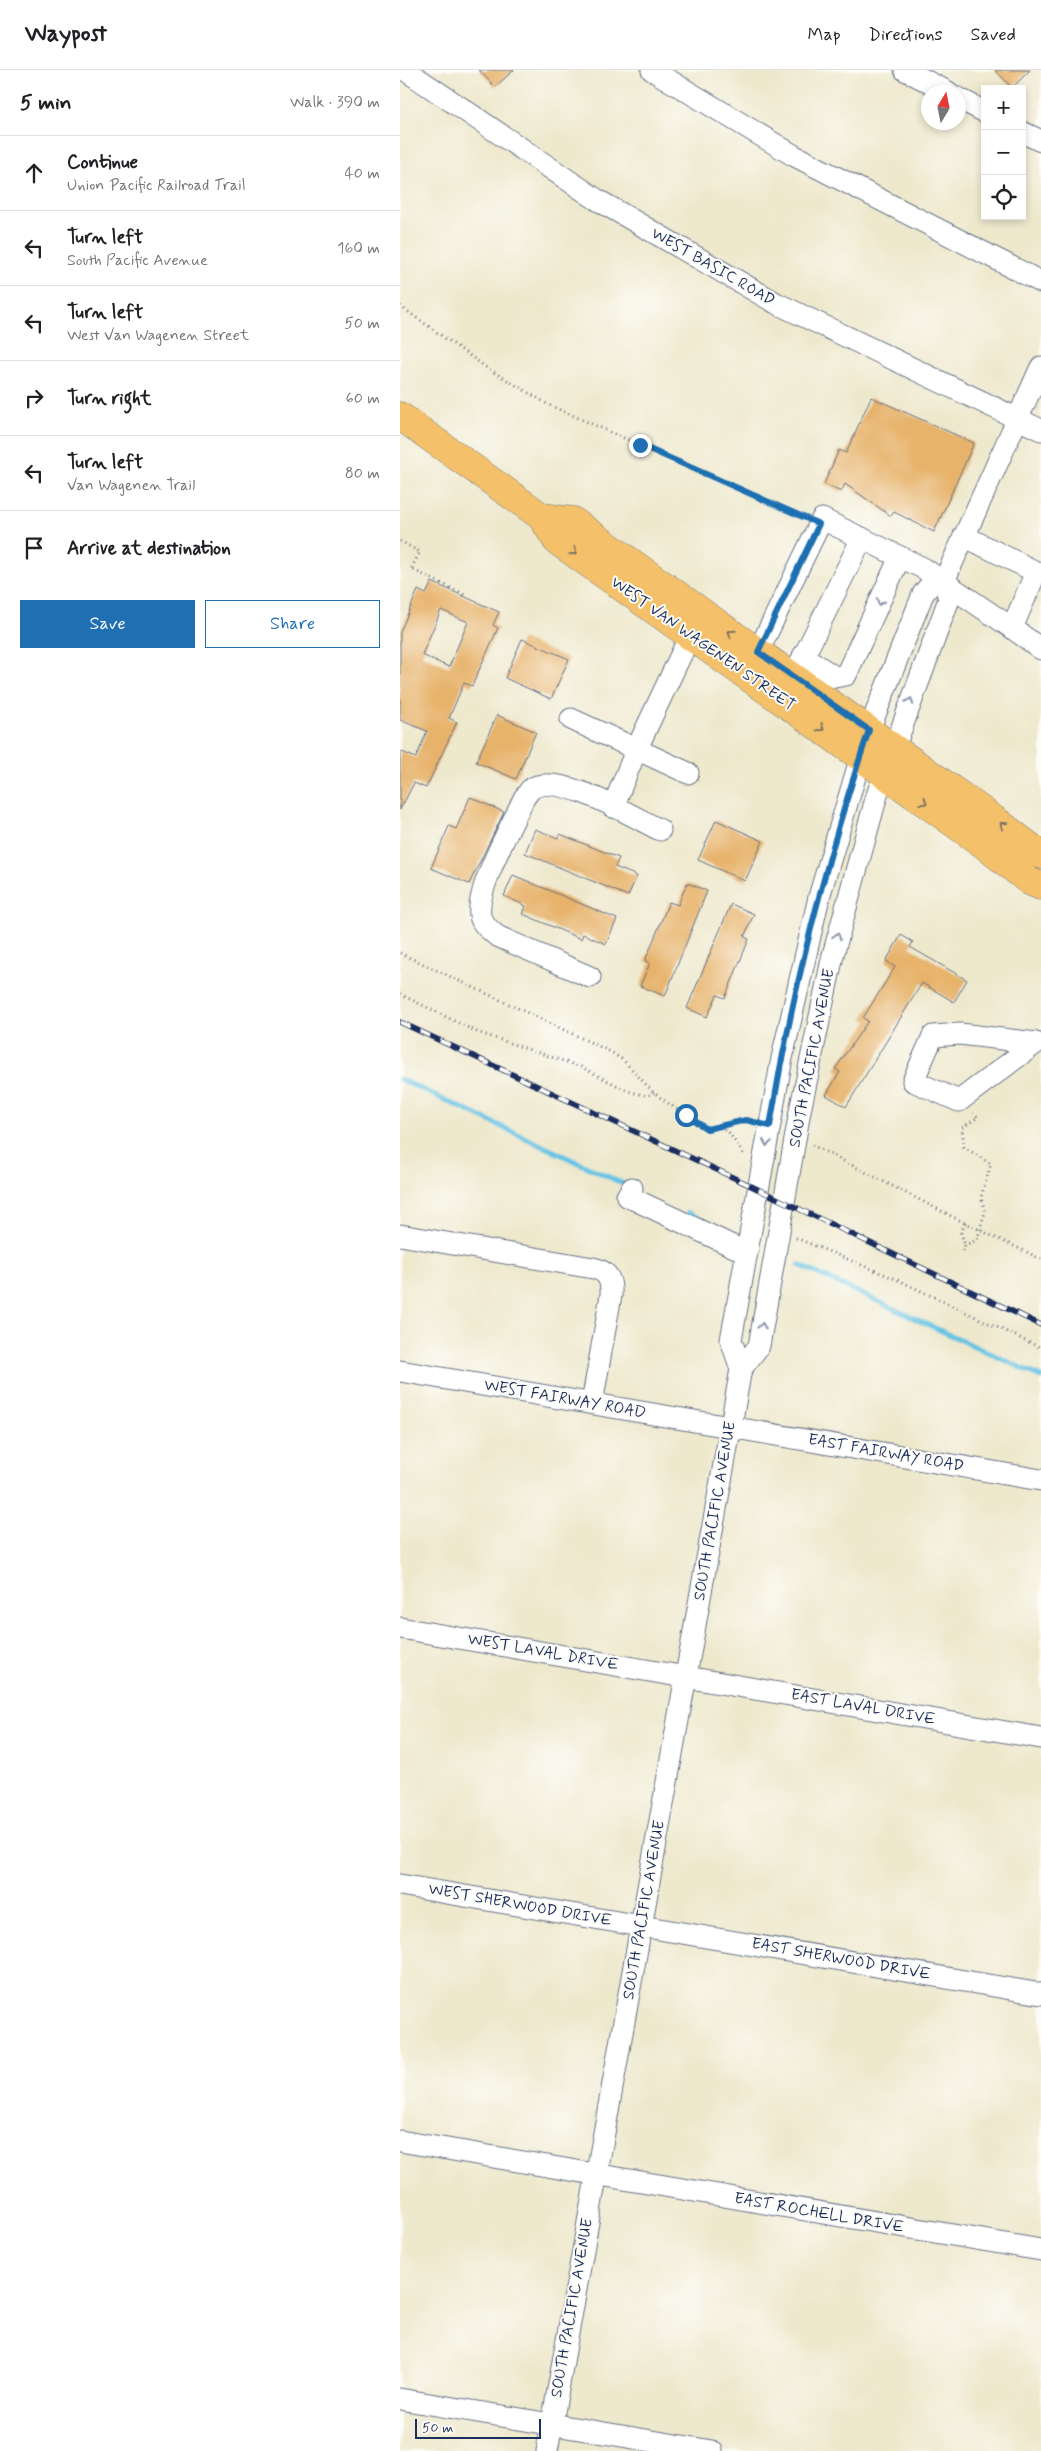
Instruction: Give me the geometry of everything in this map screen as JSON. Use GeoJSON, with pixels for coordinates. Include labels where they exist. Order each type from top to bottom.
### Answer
{"type":"FeatureCollection","features":[{"type":"Feature","properties":{"kind":"main road","name":"WEST VAN WAGENEN STREET"},"geometry":{"type":"LineString","coordinates":[[402,421],[542,517],[557,540],[696,623],[758,652],[798,667],[881,738],[1041,855]]}},
{"type":"Feature","properties":{"kind":"main road","name":"WEST VAN WAGENEN STREET"},"geometry":{"type":"LineString","coordinates":[[696,623],[872,764],[983,844],[1029,881],[1041,886]]}},
{"type":"Feature","properties":{"kind":"street","name":"WEST BASIC ROAD"},"geometry":{"type":"LineString","coordinates":[[405,70],[596,198],[776,303],[1041,430]]}},
{"type":"Feature","properties":{"kind":"street"},"geometry":{"type":"LineString","coordinates":[[652,70],[793,155],[1041,282]]}},
{"type":"Feature","properties":{"kind":"street"},"geometry":{"type":"LineString","coordinates":[[905,70],[934,85]]}},
{"type":"Feature","properties":{"kind":"street"},"geometry":{"type":"LineString","coordinates":[[966,102],[981,110]]}},
{"type":"Feature","properties":{"kind":"street"},"geometry":{"type":"LineString","coordinates":[[1026,134],[1041,142]]}},
{"type":"Feature","properties":{"kind":"street"},"geometry":{"type":"LineString","coordinates":[[881,738],[949,599],[944,581],[1041,367]]}},
{"type":"Feature","properties":{"kind":"street"},"geometry":{"type":"LineString","coordinates":[[758,652],[821,521],[862,538],[944,581],[1041,649]]}},
{"type":"Feature","properties":{"kind":"street"},"geometry":{"type":"LineString","coordinates":[[964,536],[1036,572],[1012,628]]}},
{"type":"Feature","properties":{"kind":"street"},"geometry":{"type":"LineString","coordinates":[[862,538],[798,667],[835,677],[846,675],[900,557]]}},
{"type":"Feature","properties":{"kind":"street"},"geometry":{"type":"LineString","coordinates":[[881,738],[922,594],[931,584],[944,581]]}},
{"type":"Feature","properties":{"kind":"street"},"geometry":{"type":"LineString","coordinates":[[613,807],[637,748],[696,623]]}},
{"type":"Feature","properties":{"kind":"street"},"geometry":{"type":"LineString","coordinates":[[571,719],[688,773]]}},
{"type":"Feature","properties":{"kind":"street","name":"SOUTH PACIFIC AVENUE"},"geometry":{"type":"LineString","coordinates":[[741,1369],[731,1340],[782,1058],[806,950],[830,857],[872,764],[881,738]]}},
{"type":"Feature","properties":{"kind":"street","name":"SOUTH PACIFIC AVENUE"},"geometry":{"type":"LineString","coordinates":[[547,2451],[741,1369],[758,1346],[800,1111],[823,998],[856,866],[872,764],[881,738]]}},
{"type":"Feature","properties":{"kind":"street"},"geometry":{"type":"LineString","coordinates":[[590,977],[497,936],[485,926],[480,917],[480,904],[488,879],[524,798],[532,789],[555,785],[571,787],[660,830]]}},
{"type":"Feature","properties":{"kind":"street"},"geometry":{"type":"LineString","coordinates":[[960,1034],[1036,1043],[966,1095],[959,1101],[912,1081],[933,1036],[960,1034]]}},
{"type":"Feature","properties":{"kind":"street"},"geometry":{"type":"LineString","coordinates":[[632,1188],[628,1196],[747,1253]]}},
{"type":"Feature","properties":{"kind":"street"},"geometry":{"type":"LineString","coordinates":[[400,1235],[600,1270],[608,1277],[612,1287],[592,1403]]}},
{"type":"Feature","properties":{"kind":"street","name":"WEST FAIRWAY ROAD"},"geometry":{"type":"LineString","coordinates":[[400,1371],[730,1427]]}},
{"type":"Feature","properties":{"kind":"street","name":"EAST FAIRWAY ROAD"},"geometry":{"type":"LineString","coordinates":[[730,1427],[1041,1480]]}},
{"type":"Feature","properties":{"kind":"street","name":"WEST LAVAL DRIVE"},"geometry":{"type":"LineString","coordinates":[[400,1628],[685,1677]]}},
{"type":"Feature","properties":{"kind":"street","name":"EAST LAVAL DRIVE"},"geometry":{"type":"LineString","coordinates":[[685,1677],[1041,1738]]}},
{"type":"Feature","properties":{"kind":"street","name":"WEST SHERWOOD DRIVE"},"geometry":{"type":"LineString","coordinates":[[400,1885],[641,1925]]}},
{"type":"Feature","properties":{"kind":"street","name":"EAST SHERWOOD DRIVE"},"geometry":{"type":"LineString","coordinates":[[641,1925],[1041,1994]]}},
{"type":"Feature","properties":{"kind":"street","name":"EAST ROCHELL DRIVE"},"geometry":{"type":"LineString","coordinates":[[400,2141],[1041,2250]]}},
{"type":"Feature","properties":{"kind":"street"},"geometry":{"type":"LineString","coordinates":[[400,2399],[712,2451]]}},
{"type":"Feature","properties":{"kind":"path"},"geometry":{"type":"LineString","coordinates":[[400,306],[488,368],[542,402],[821,521]]}},
{"type":"Feature","properties":{"kind":"path"},"geometry":{"type":"LineString","coordinates":[[400,541],[420,552],[411,569],[466,595]]}},
{"type":"Feature","properties":{"kind":"path"},"geometry":{"type":"LineString","coordinates":[[400,953],[611,1052],[623,1060],[654,1093],[707,1129],[746,1120],[770,1126]]}},
{"type":"Feature","properties":{"kind":"path"},"geometry":{"type":"LineString","coordinates":[[400,994],[477,1032],[581,1067],[628,1091],[647,1096],[654,1093]]}},
{"type":"Feature","properties":{"kind":"path"},"geometry":{"type":"LineString","coordinates":[[959,1101],[978,1118],[962,1128],[964,1147],[991,1164],[981,1197],[985,1212],[981,1230],[977,1240],[966,1245],[963,1251]]}},
{"type":"Feature","properties":{"kind":"path"},"geometry":{"type":"LineString","coordinates":[[686,1115],[689,1108]]}},
{"type":"Feature","properties":{"kind":"path"},"geometry":{"type":"LineString","coordinates":[[720,1126],[729,1134],[749,1161]]}},
{"type":"Feature","properties":{"kind":"path"},"geometry":{"type":"LineString","coordinates":[[807,1153],[809,1143],[965,1223],[1041,1259]]}},
{"type":"Feature","properties":{"kind":"path"},"geometry":{"type":"LineString","coordinates":[[965,1223],[961,1233],[966,1245]]}},
{"type":"Feature","properties":{"kind":"path"},"geometry":{"type":"LineString","coordinates":[[793,1236],[898,1280],[1041,1348]]}},
{"type":"Feature","properties":{"kind":"building"},"geometry":{"type":"Polygon","coordinates":[[[479,70],[514,70],[495,87],[479,70]]]}},
{"type":"Feature","properties":{"kind":"building"},"geometry":{"type":"Polygon","coordinates":[[[995,70],[1030,70],[1015,85],[1009,85],[995,70]]]}},
{"type":"Feature","properties":{"kind":"building"},"geometry":{"type":"Polygon","coordinates":[[[871,397],[974,443],[934,532],[894,512],[891,516],[845,484],[841,492],[824,484],[839,450],[846,453],[871,397]]]}},
{"type":"Feature","properties":{"kind":"building"},"geometry":{"type":"Polygon","coordinates":[[[432,582],[499,612],[493,625],[498,628],[472,686],[464,683],[449,718],[457,722],[426,788],[414,783],[400,810],[400,751],[416,758],[427,731],[400,720],[400,632],[418,590],[426,594],[432,582]],[[441,610],[422,655],[449,667],[468,622],[441,610]]]}},
{"type":"Feature","properties":{"kind":"building"},"geometry":{"type":"Polygon","coordinates":[[[522,639],[569,659],[551,699],[505,678],[522,639]]]}},
{"type":"Feature","properties":{"kind":"building"},"geometry":{"type":"Polygon","coordinates":[[[497,715],[536,732],[516,779],[476,762],[497,715]]]}},
{"type":"Feature","properties":{"kind":"building"},"geometry":{"type":"Polygon","coordinates":[[[470,797],[504,812],[469,884],[431,868],[449,826],[456,829],[470,797]]]}},
{"type":"Feature","properties":{"kind":"building"},"geometry":{"type":"Polygon","coordinates":[[[716,820],[763,841],[745,881],[698,860],[716,820]]]}},
{"type":"Feature","properties":{"kind":"building"},"geometry":{"type":"Polygon","coordinates":[[[535,829],[558,838],[560,834],[619,858],[615,867],[637,876],[628,896],[525,853],[535,829]]]}},
{"type":"Feature","properties":{"kind":"building"},"geometry":{"type":"Polygon","coordinates":[[[513,875],[617,919],[606,944],[583,934],[581,939],[523,914],[526,906],[504,896],[513,875]]]}},
{"type":"Feature","properties":{"kind":"building"},"geometry":{"type":"Polygon","coordinates":[[[687,883],[707,891],[665,996],[640,986],[650,963],[645,961],[669,902],[678,905],[687,883]]]}},
{"type":"Feature","properties":{"kind":"building"},"geometry":{"type":"Polygon","coordinates":[[[731,904],[754,914],[744,937],[749,939],[725,998],[717,995],[707,1017],[687,1008],[731,904]]]}},
{"type":"Feature","properties":{"kind":"building"},"geometry":{"type":"Polygon","coordinates":[[[901,935],[913,942],[910,947],[967,980],[954,1002],[922,983],[846,1107],[826,1095],[840,1072],[835,1069],[868,1021],[863,1018],[895,967],[886,961],[901,935]]]}},
{"type":"Feature","properties":{"kind":"waterway"},"geometry":{"type":"LineString","coordinates":[[400,1079],[628,1186]]}},
{"type":"Feature","properties":{"kind":"waterway"},"geometry":{"type":"LineString","coordinates":[[688,1213],[714,1225]]}},
{"type":"Feature","properties":{"kind":"waterway"},"geometry":{"type":"LineString","coordinates":[[799,1265],[1041,1377]]}},
{"type":"Feature","properties":{"kind":"railway"},"geometry":{"type":"LineString","coordinates":[[400,1022],[745,1183],[1041,1325]]}},
{"type":"Feature","properties":{"kind":"route"},"geometry":{"type":"LineString","coordinates":[[640,445],[819,524],[758,652],[869,730],[819,896],[794,1000],[770,1126],[746,1120],[707,1129],[686,1115]]}}]}
